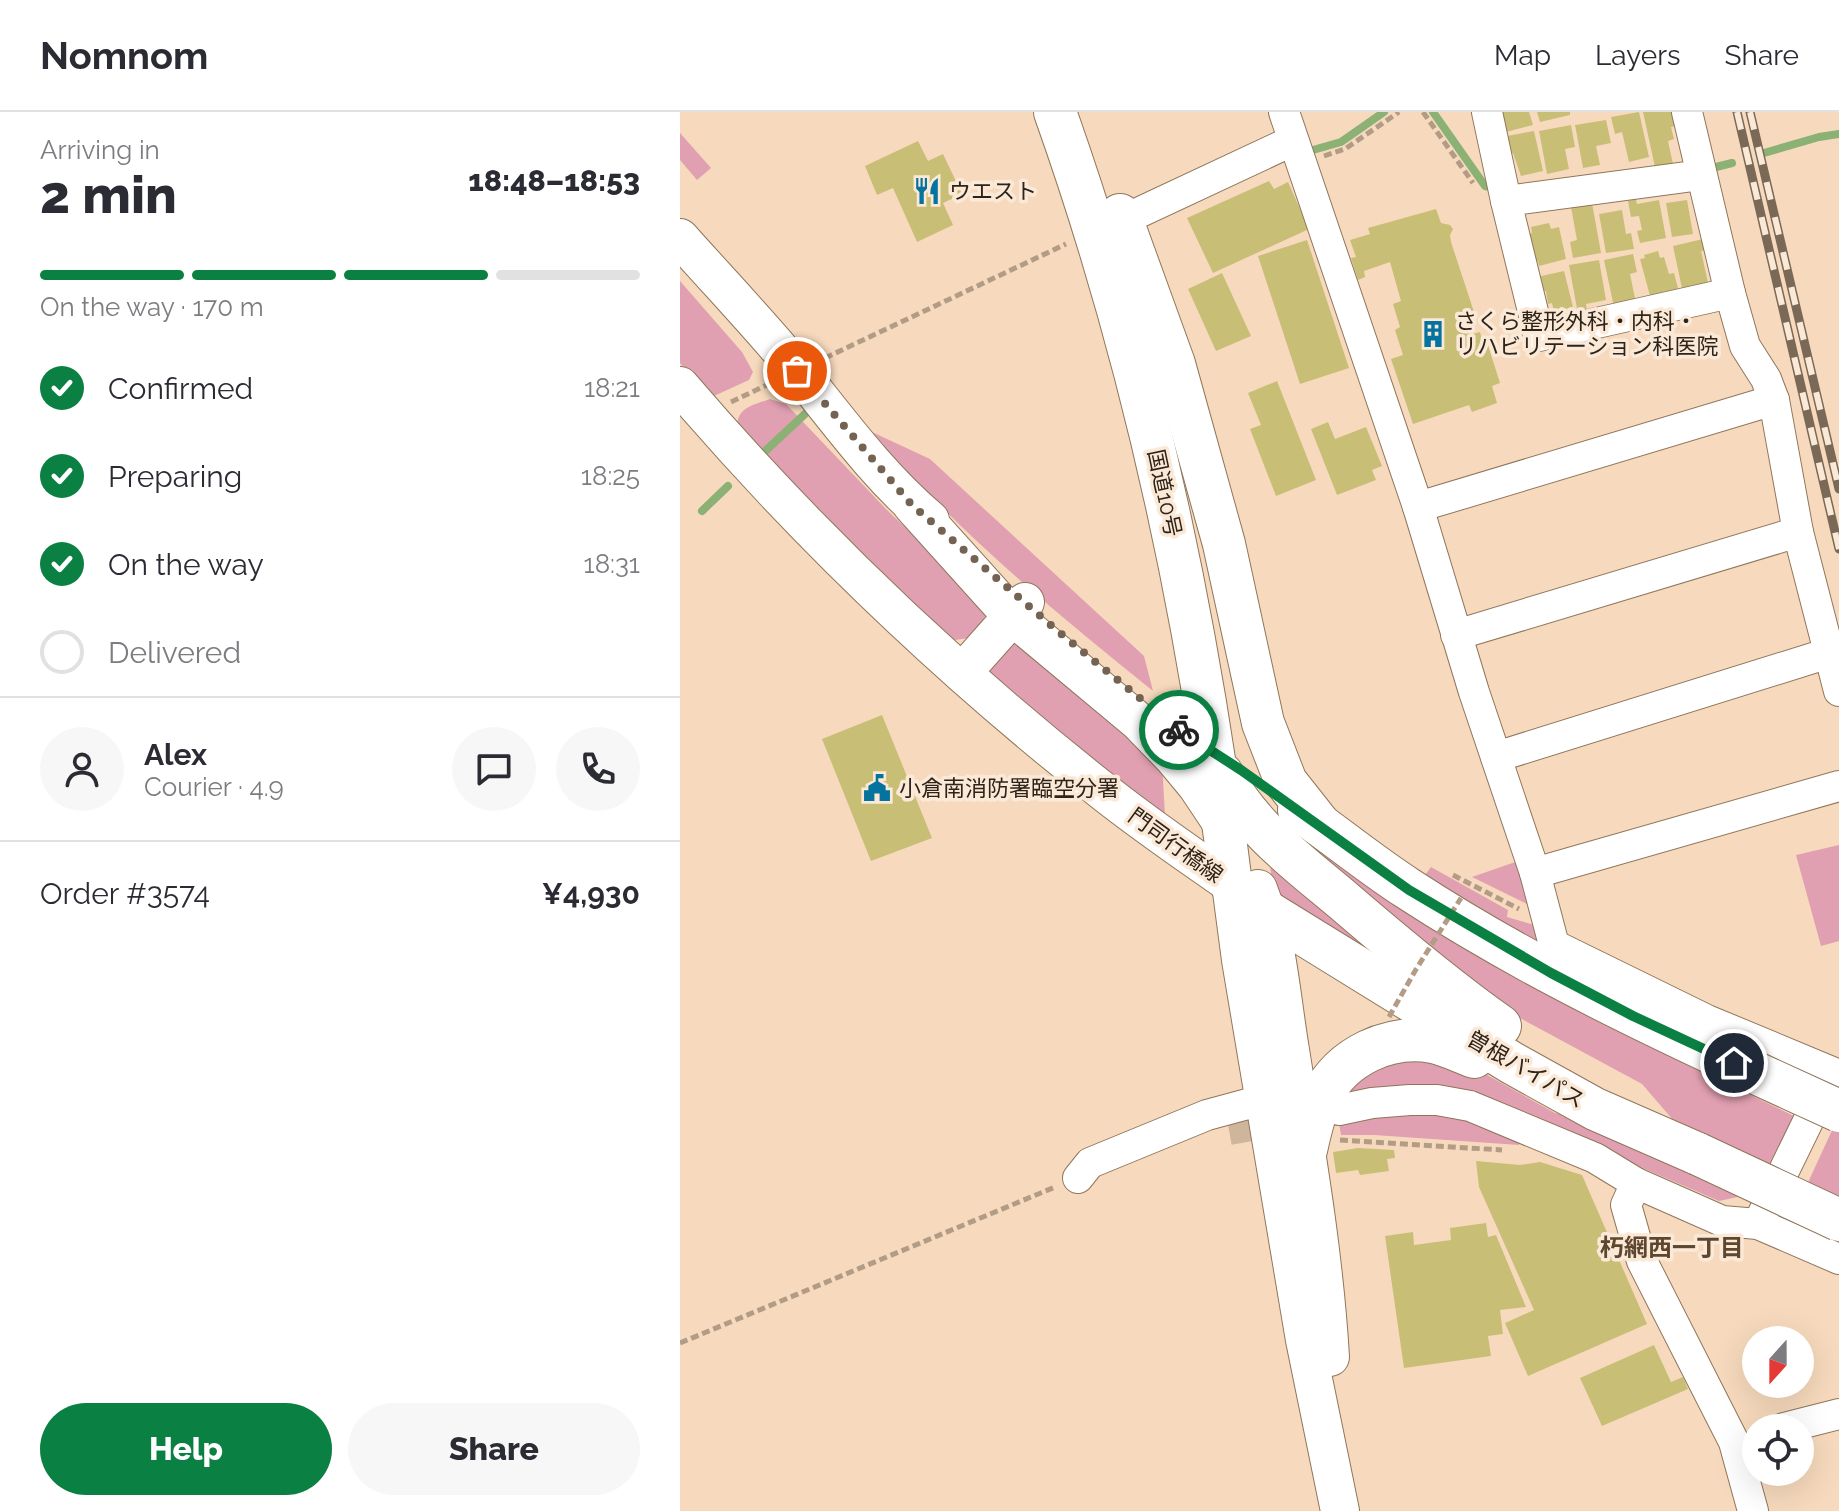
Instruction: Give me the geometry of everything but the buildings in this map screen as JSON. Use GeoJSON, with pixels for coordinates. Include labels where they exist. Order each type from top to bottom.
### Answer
{"type":"FeatureCollection","features":[{"type":"Feature","properties":{"kind":"highway","name":"国道10号"},"geometry":{"type":"LineString","coordinates":[[1055,112],[1109,226],[1135,262],[1174,364],[1224,544],[1263,723],[1286,782],[1320,825]]}},
{"type":"Feature","properties":{"kind":"highway","name":"国道10号"},"geometry":{"type":"LineString","coordinates":[[1083,112],[1230,801]]}},
{"type":"Feature","properties":{"kind":"highway"},"geometry":{"type":"LineString","coordinates":[[1135,262],[1193,504],[1230,801],[1266,911]]}},
{"type":"Feature","properties":{"kind":"highway"},"geometry":{"type":"LineString","coordinates":[[1230,801],[1290,823],[1320,825]]}},
{"type":"Feature","properties":{"kind":"highway"},"geometry":{"type":"LineString","coordinates":[[1230,801],[1320,825],[1409,890],[1551,973],[1734,1063],[1832,1099]]}},
{"type":"Feature","properties":{"kind":"highway"},"geometry":{"type":"LineString","coordinates":[[1230,801],[1456,995],[1698,1154]]}},
{"type":"Feature","properties":{"kind":"highway","name":"曽根バイパス"},"geometry":{"type":"LineString","coordinates":[[1266,911],[1500,1056],[1595,1109],[1839,1220]]}},
{"type":"Feature","properties":{"kind":"highway"},"geometry":{"type":"LineString","coordinates":[[1328,1134],[1312,1123],[1322,1097],[1343,1067],[1360,1055],[1394,1043],[1415,1041],[1452,1048],[1542,1095],[1595,1109]]}},
{"type":"Feature","properties":{"kind":"main road"},"geometry":{"type":"LineString","coordinates":[[680,238],[912,505],[1139,722],[1197,786],[1230,801]]}},
{"type":"Feature","properties":{"kind":"main road","name":"門司行橋線"},"geometry":{"type":"LineString","coordinates":[[680,386],[838,557],[962,673],[1101,790],[1183,850],[1230,801]]}},
{"type":"Feature","properties":{"kind":"main road"},"geometry":{"type":"LineString","coordinates":[[1018,609],[1230,801]]}},
{"type":"Feature","properties":{"kind":"main road"},"geometry":{"type":"LineString","coordinates":[[962,673],[1018,609]]}},
{"type":"Feature","properties":{"kind":"main road","name":"門司行橋線"},"geometry":{"type":"LineString","coordinates":[[1230,801],[1241,960],[1305,1340],[1338,1498]]}},
{"type":"Feature","properties":{"kind":"main road","name":"門司行橋線"},"geometry":{"type":"LineString","coordinates":[[1266,911],[1328,1134],[1326,1295],[1338,1498]]}},
{"type":"Feature","properties":{"kind":"street"},"geometry":{"type":"LineString","coordinates":[[1284,112],[1418,507],[1456,635],[1535,873],[1554,945],[1707,1020],[1832,1072],[1832,1099],[1763,1213]]}},
{"type":"Feature","properties":{"kind":"street"},"geometry":{"type":"LineString","coordinates":[[1487,112],[1539,336],[1730,293]]}},
{"type":"Feature","properties":{"kind":"street"},"geometry":{"type":"LineString","coordinates":[[1687,112],[1745,346],[1766,379],[1774,400],[1798,532],[1839,691]]}},
{"type":"Feature","properties":{"kind":"street"},"geometry":{"type":"LineString","coordinates":[[1109,226],[1296,152]]}},
{"type":"Feature","properties":{"kind":"street"},"geometry":{"type":"LineString","coordinates":[[1506,197],[1701,175]]}},
{"type":"Feature","properties":{"kind":"street"},"geometry":{"type":"LineString","coordinates":[[1418,507],[1774,400]]}},
{"type":"Feature","properties":{"kind":"street"},"geometry":{"type":"LineString","coordinates":[[1456,635],[1798,532]]}},
{"type":"Feature","properties":{"kind":"street"},"geometry":{"type":"LineString","coordinates":[[1496,757],[1829,653]]}},
{"type":"Feature","properties":{"kind":"street"},"geometry":{"type":"LineString","coordinates":[[1535,873],[1839,786]]}},
{"type":"Feature","properties":{"kind":"street"},"geometry":{"type":"LineString","coordinates":[[1078,1178],[1090,1163],[1207,1115],[1266,1099]]}},
{"type":"Feature","properties":{"kind":"street"},"geometry":{"type":"LineString","coordinates":[[1328,1134],[1372,1103],[1437,1100],[1470,1106],[1595,1158],[1636,1183],[1722,1221],[1763,1213],[1839,1259]]}},
{"type":"Feature","properties":{"kind":"street"},"geometry":{"type":"LineString","coordinates":[[1078,1178],[1093,1179],[1213,1132],[1229,1130]]}},
{"type":"Feature","properties":{"kind":"street"},"geometry":{"type":"LineString","coordinates":[[1636,1183],[1626,1205],[1642,1261],[1742,1434]]}},
{"type":"Feature","properties":{"kind":"street"},"geometry":{"type":"LineString","coordinates":[[1814,1420],[1839,1414]]}},
{"type":"Feature","properties":{"kind":"street"},"geometry":{"type":"LineString","coordinates":[[1750,1486],[1753,1511]]}},
{"type":"Feature","properties":{"kind":"path"},"geometry":{"type":"LineString","coordinates":[[1296,152],[1345,149],[1399,112]]}},
{"type":"Feature","properties":{"kind":"path"},"geometry":{"type":"LineString","coordinates":[[1423,112],[1481,193],[1506,197]]}},
{"type":"Feature","properties":{"kind":"path"},"geometry":{"type":"LineString","coordinates":[[705,415],[1109,226]]}},
{"type":"Feature","properties":{"kind":"path"},"geometry":{"type":"LineString","coordinates":[[1447,872],[1526,912]]}},
{"type":"Feature","properties":{"kind":"path"},"geometry":{"type":"LineString","coordinates":[[1389,1017],[1461,898]]}},
{"type":"Feature","properties":{"kind":"path"},"geometry":{"type":"LineString","coordinates":[[1328,1134],[1521,1151],[1548,1138]]}},
{"type":"Feature","properties":{"kind":"path"},"geometry":{"type":"LineString","coordinates":[[680,1343],[1078,1178]]}},
{"type":"Feature","properties":{"kind":"shaded area"},"geometry":{"type":"Polygon","coordinates":[[[680,133],[711,168],[697,180],[680,160],[680,133]]]}},
{"type":"Feature","properties":{"kind":"shaded area"},"geometry":{"type":"Polygon","coordinates":[[[680,281],[742,352],[753,372],[749,380],[714,396],[703,391],[680,363],[680,281]]]}},
{"type":"Feature","properties":{"kind":"shaded area"},"geometry":{"type":"Polygon","coordinates":[[[770,399],[786,404],[886,509],[988,607],[983,622],[969,638],[955,640],[945,637],[737,427],[743,411],[770,399]]]}},
{"type":"Feature","properties":{"kind":"shaded area"},"geometry":{"type":"Polygon","coordinates":[[[872,432],[930,459],[1144,656],[1153,691],[971,536],[872,432]]]}},
{"type":"Feature","properties":{"kind":"shaded area"},"geometry":{"type":"Polygon","coordinates":[[[1011,638],[1162,762],[1165,816],[1126,788],[990,674],[987,664],[1011,638]]]}},
{"type":"Feature","properties":{"kind":"shaded area"},"geometry":{"type":"Polygon","coordinates":[[[1296,841],[1314,842],[1535,979],[1714,1077],[1796,1117],[1770,1170],[1680,1128],[1642,1084],[1496,1005],[1296,841]]]}},
{"type":"Feature","properties":{"kind":"shaded area"},"geometry":{"type":"Polygon","coordinates":[[[1839,845],[1839,941],[1821,946],[1796,855],[1839,845]]]}},
{"type":"Feature","properties":{"kind":"shaded area"},"geometry":{"type":"Polygon","coordinates":[[[1521,860],[1535,908],[1472,877],[1521,860]]]}},
{"type":"Feature","properties":{"kind":"shaded area"},"geometry":{"type":"Polygon","coordinates":[[[1270,865],[1427,990],[1274,897],[1270,865]]]}},
{"type":"Feature","properties":{"kind":"shaded area"},"geometry":{"type":"Polygon","coordinates":[[[1431,867],[1508,910],[1507,917],[1541,927],[1548,948],[1422,879],[1431,867]]]}},
{"type":"Feature","properties":{"kind":"shaded area"},"geometry":{"type":"Polygon","coordinates":[[[1392,1054],[1471,1066],[1555,1113],[1611,1126],[1747,1195],[1719,1201],[1506,1109],[1336,1094],[1392,1054]]]}},
{"type":"Feature","properties":{"kind":"shaded area"},"geometry":{"type":"Polygon","coordinates":[[[1414,1106],[1519,1135],[1519,1145],[1341,1135],[1338,1117],[1414,1106]]]}},
{"type":"Feature","properties":{"kind":"shaded area"},"geometry":{"type":"Polygon","coordinates":[[[1839,1115],[1839,1234],[1794,1213],[1839,1115]]]}},
{"type":"Feature","properties":{"kind":"waterway"},"geometry":{"type":"LineString","coordinates":[[1313,150],[1341,142],[1384,112]]}},
{"type":"Feature","properties":{"kind":"waterway"},"geometry":{"type":"LineString","coordinates":[[1433,112],[1485,186],[1490,187]]}},
{"type":"Feature","properties":{"kind":"waterway"},"geometry":{"type":"LineString","coordinates":[[1764,153],[1839,134]]}},
{"type":"Feature","properties":{"kind":"waterway"},"geometry":{"type":"LineString","coordinates":[[1716,167],[1732,163]]}},
{"type":"Feature","properties":{"kind":"waterway"},"geometry":{"type":"LineString","coordinates":[[761,455],[806,413]]}},
{"type":"Feature","properties":{"kind":"waterway"},"geometry":{"type":"LineString","coordinates":[[702,511],[728,486]]}},
{"type":"Feature","properties":{"kind":"tunnel"},"geometry":{"type":"LineString","coordinates":[[1229,1130],[1290,1119]]}},
{"type":"Feature","properties":{"kind":"railway"},"geometry":{"type":"LineString","coordinates":[[1737,112],[1839,549]]}},
{"type":"Feature","properties":{"kind":"railway"},"geometry":{"type":"LineString","coordinates":[[1750,112],[1839,489]]}},
{"type":"Feature","properties":{"kind":"way so far"},"geometry":{"type":"LineString","coordinates":[[797,371],[912,505],[1060,633],[1179,730]]}},
{"type":"Feature","properties":{"kind":"place","name":"ウエスト"},"geometry":{"type":"Point","coordinates":[927,191]}},
{"type":"Feature","properties":{"kind":"place","name":"さくら整形外科・内科・ リハビリテーション科医院"},"geometry":{"type":"Point","coordinates":[1433,334]}},
{"type":"Feature","properties":{"kind":"place","name":"小倉南消防署臨空分署"},"geometry":{"type":"Point","coordinates":[877,788]}},
{"type":"Feature","properties":{"kind":"district","name":"朽網西一丁目"},"geometry":{"type":"Point","coordinates":[1672,1247]}},
{"type":"Feature","properties":{"kind":"route"},"geometry":{"type":"LineString","coordinates":[[1179,730],[1241,770],[1409,890],[1551,973],[1734,1063]]}}]}
